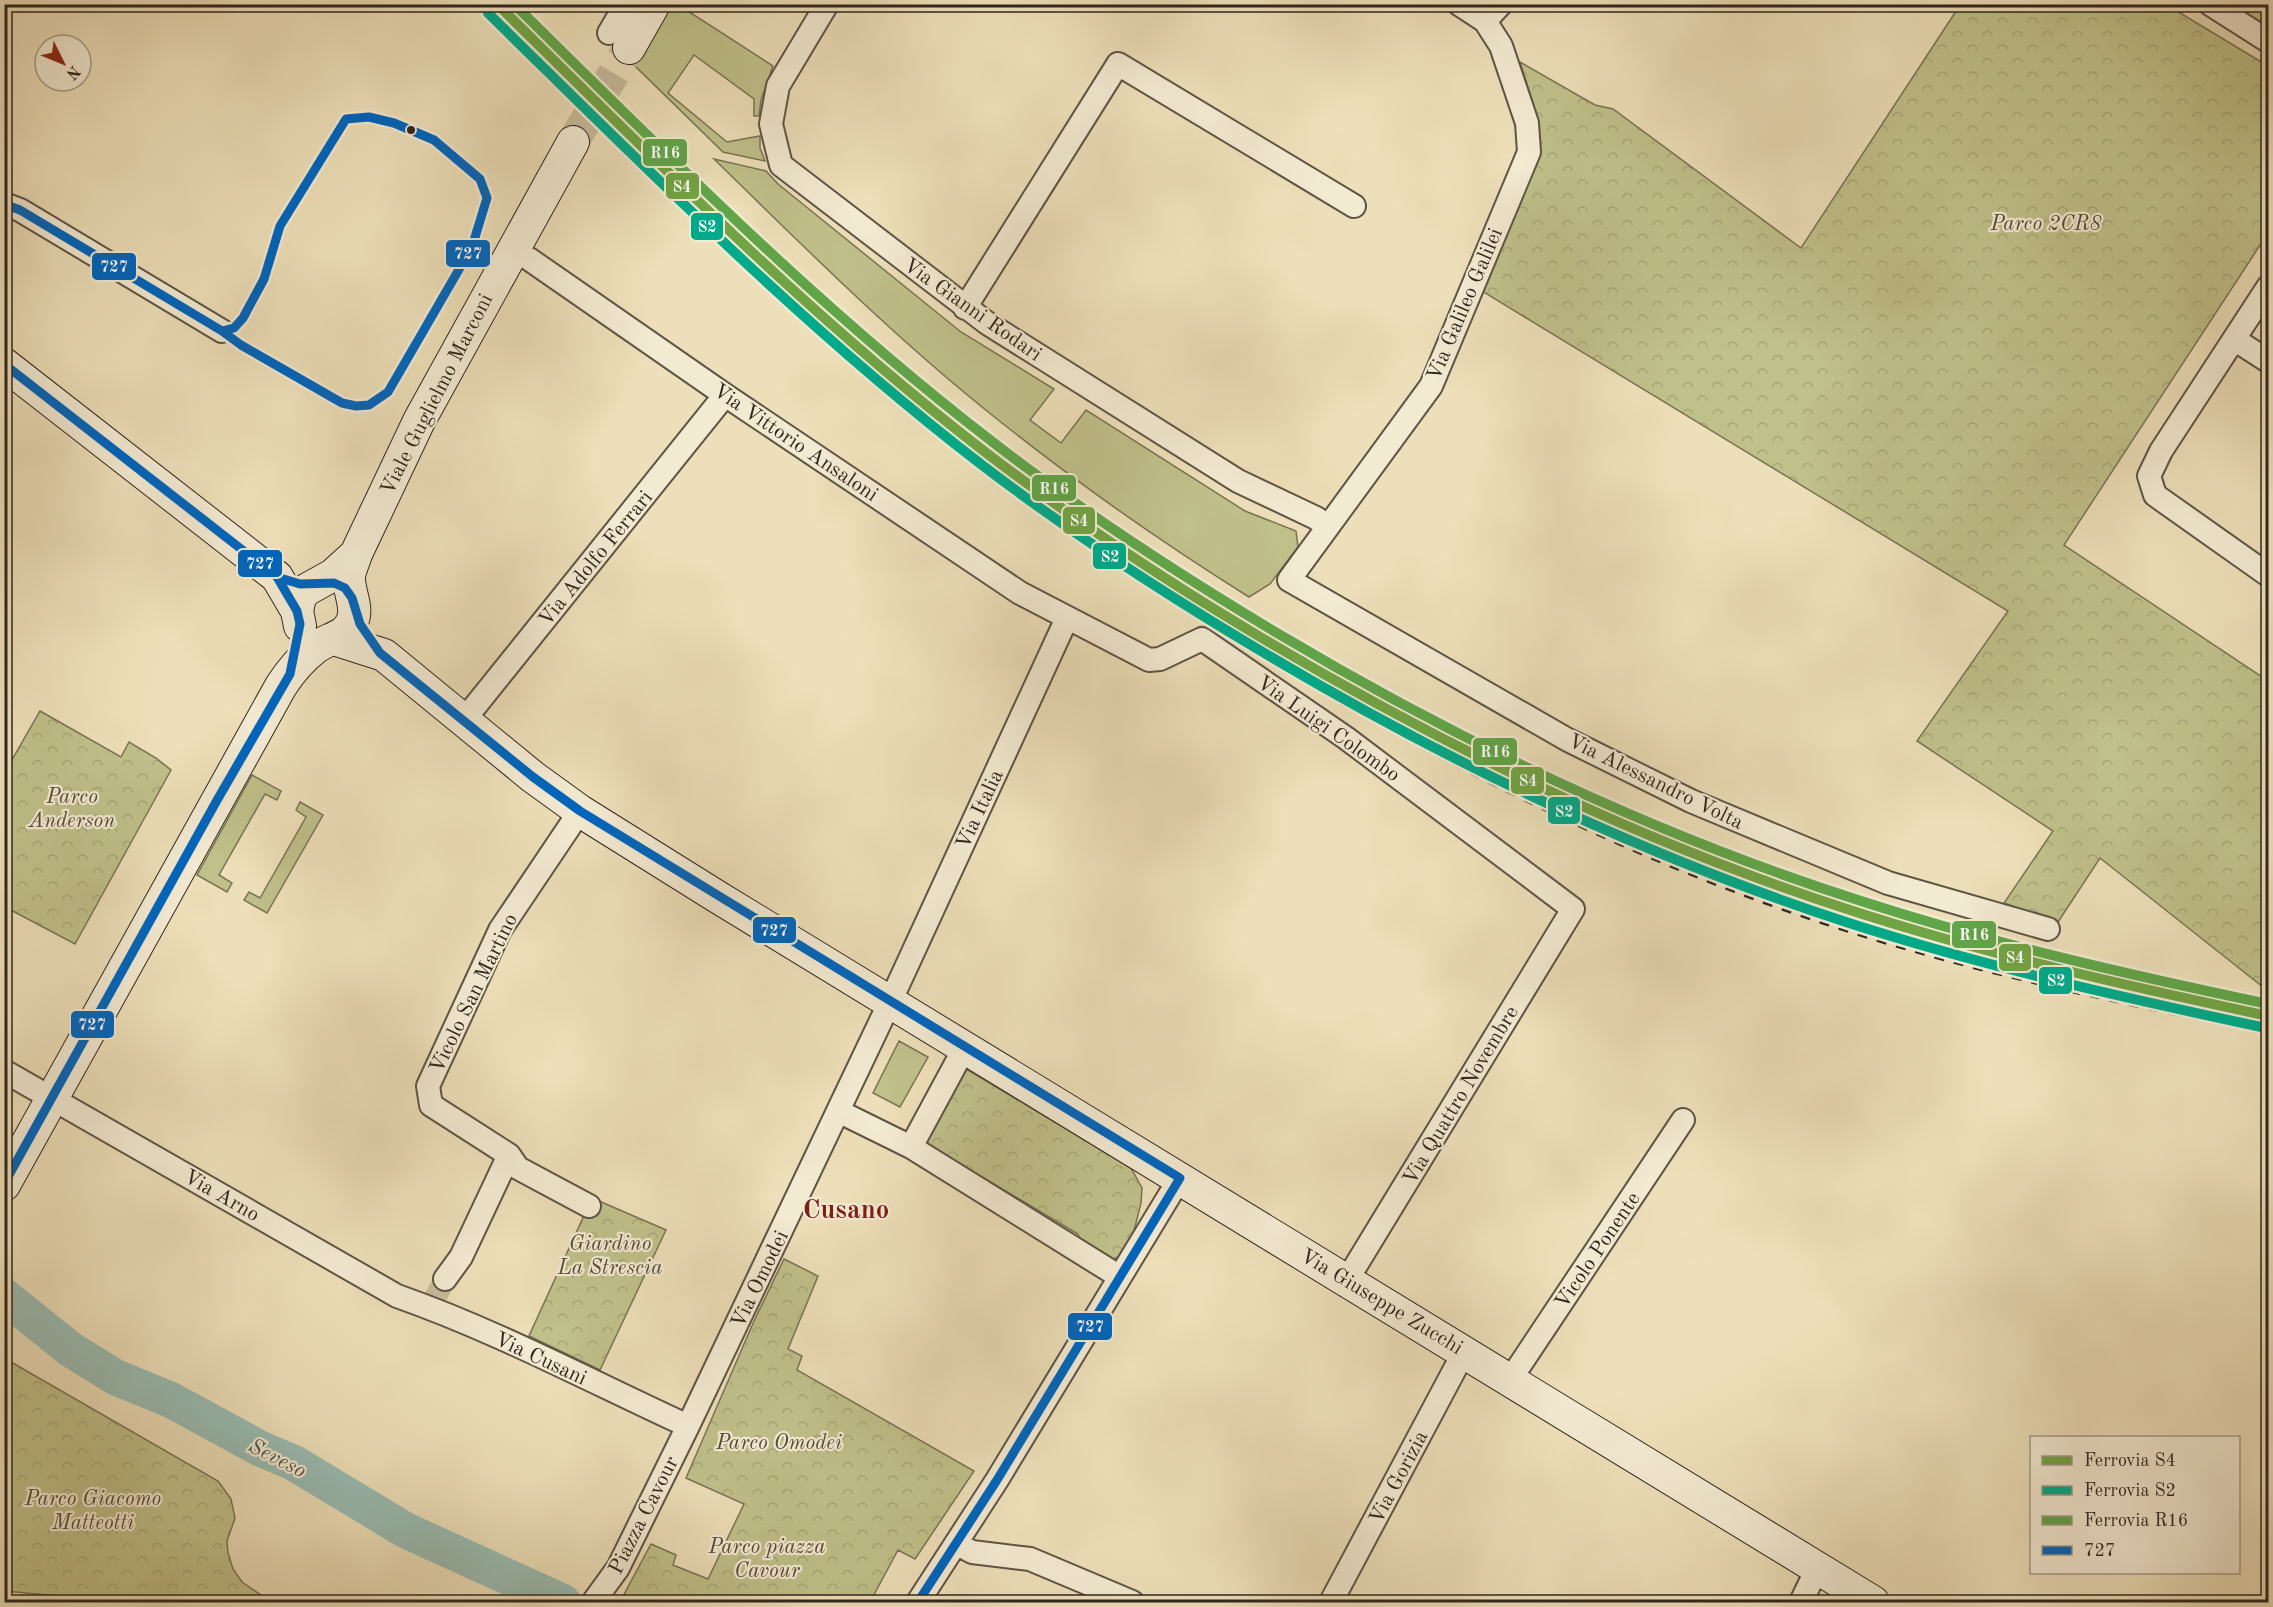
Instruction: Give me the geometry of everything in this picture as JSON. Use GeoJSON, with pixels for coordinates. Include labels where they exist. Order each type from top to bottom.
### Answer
{"type":"FeatureCollection","features":[{"type":"Feature","properties":{"kind":"street"},"geometry":{"type":"LineString","coordinates":[[619,41],[626,4]]}},
{"type":"Feature","properties":{"kind":"street"},"geometry":{"type":"LineString","coordinates":[[619,41],[654,4]]}},
{"type":"Feature","properties":{"kind":"street","name":"Via Gianni Rodari"},"geometry":{"type":"LineString","coordinates":[[826,4],[778,86],[771,124],[781,165],[965,308],[1238,481],[1316,518],[1327,526]]}},
{"type":"Feature","properties":{"kind":"street"},"geometry":{"type":"LineString","coordinates":[[1460,4],[1485,21],[1501,4]]}},
{"type":"Feature","properties":{"kind":"street"},"geometry":{"type":"LineString","coordinates":[[2210,4],[2268,40]]}},
{"type":"Feature","properties":{"kind":"street","name":"Via Galileo Galilei"},"geometry":{"type":"LineString","coordinates":[[1289,580],[1431,386],[1529,152],[1527,123],[1501,46],[1485,21]]}},
{"type":"Feature","properties":{"kind":"street"},"geometry":{"type":"LineString","coordinates":[[965,308],[1118,64],[1354,206]]}},
{"type":"Feature","properties":{"kind":"street","name":"Viale Guglielmo Marconi"},"geometry":{"type":"LineString","coordinates":[[356,554],[419,421],[573,142]]}},
{"type":"Feature","properties":{"kind":"street"},"geometry":{"type":"LineString","coordinates":[[4,204],[20,210],[222,331]]}},
{"type":"Feature","properties":{"kind":"street","name":"Via Vittorio Ansaloni"},"geometry":{"type":"LineString","coordinates":[[529,259],[725,395],[1020,593],[1067,618]]}},
{"type":"Feature","properties":{"kind":"street"},"geometry":{"type":"LineString","coordinates":[[2268,286],[2154,461],[2149,476],[2155,495],[2268,575]]}},
{"type":"Feature","properties":{"kind":"street"},"geometry":{"type":"LineString","coordinates":[[2234,339],[2268,361]]}},
{"type":"Feature","properties":{"kind":"street"},"geometry":{"type":"LineString","coordinates":[[4,364],[277,578],[298,618],[313,636],[380,652]]}},
{"type":"Feature","properties":{"kind":"street","name":"Via Adolfo Ferrari"},"geometry":{"type":"LineString","coordinates":[[464,720],[725,395]]}},
{"type":"Feature","properties":{"kind":"street"},"geometry":{"type":"LineString","coordinates":[[290,674],[300,597],[356,554]]}},
{"type":"Feature","properties":{"kind":"street"},"geometry":{"type":"LineString","coordinates":[[4,1185],[143,932],[290,674],[314,648],[348,630],[353,621],[349,574],[356,554]]}},
{"type":"Feature","properties":{"kind":"street"},"geometry":{"type":"LineString","coordinates":[[277,578],[334,583],[345,588],[360,624],[380,652]]}},
{"type":"Feature","properties":{"kind":"street","name":"Via Alessandro Volta"},"geometry":{"type":"LineString","coordinates":[[1289,580],[1568,740],[1691,801],[1888,883],[2048,929]]}},
{"type":"Feature","properties":{"kind":"street","name":"Via Luigi Colombo"},"geometry":{"type":"LineString","coordinates":[[1067,618],[1149,660],[1166,657],[1202,639],[1346,738],[1573,909]]}},
{"type":"Feature","properties":{"kind":"street","name":"Via Italia"},"geometry":{"type":"LineString","coordinates":[[890,1001],[1067,618]]}},
{"type":"Feature","properties":{"kind":"street","name":"Via Giuseppe Zucchi"},"geometry":{"type":"LineString","coordinates":[[380,652],[533,777],[580,810],[716,896],[1873,1602]]}},
{"type":"Feature","properties":{"kind":"street","name":"Vicolo San Martino"},"geometry":{"type":"LineString","coordinates":[[580,810],[500,930],[428,1086],[431,1105],[509,1155],[518,1168],[589,1206]]}},
{"type":"Feature","properties":{"kind":"street","name":"Via Quattro Novembre"},"geometry":{"type":"LineString","coordinates":[[1347,1280],[1573,909]]}},
{"type":"Feature","properties":{"kind":"street","name":"Via Omodei"},"geometry":{"type":"LineString","coordinates":[[688,1426],[890,1001]]}},
{"type":"Feature","properties":{"kind":"street"},"geometry":{"type":"LineString","coordinates":[[911,1147],[965,1047]]}},
{"type":"Feature","properties":{"kind":"street","name":"Via Arno"},"geometry":{"type":"LineString","coordinates":[[4,1071],[392,1292]]}},
{"type":"Feature","properties":{"kind":"street"},"geometry":{"type":"LineString","coordinates":[[838,1111],[911,1147],[1120,1277]]}},
{"type":"Feature","properties":{"kind":"street","name":"Vicolo Ponente"},"geometry":{"type":"LineString","coordinates":[[1510,1380],[1683,1120]]}},
{"type":"Feature","properties":{"kind":"street"},"geometry":{"type":"LineString","coordinates":[[445,1279],[461,1257],[509,1155]]}},
{"type":"Feature","properties":{"kind":"street"},"geometry":{"type":"LineString","coordinates":[[918,1602],[997,1480],[1180,1178]]}},
{"type":"Feature","properties":{"kind":"street","name":"Via Cusani"},"geometry":{"type":"LineString","coordinates":[[392,1292],[397,1296],[431,1305],[688,1426]]}},
{"type":"Feature","properties":{"kind":"street","name":"Via Gorizia"},"geometry":{"type":"LineString","coordinates":[[1331,1602],[1464,1352]]}},
{"type":"Feature","properties":{"kind":"street","name":"Piazza Cavour"},"geometry":{"type":"LineString","coordinates":[[594,1601],[618,1568],[688,1426]]}},
{"type":"Feature","properties":{"kind":"street"},"geometry":{"type":"LineString","coordinates":[[956,1543],[972,1552],[1030,1559],[1132,1602]]}},
{"type":"Feature","properties":{"kind":"street"},"geometry":{"type":"LineString","coordinates":[[1801,1602],[1817,1569]]}},
{"type":"Feature","properties":{"kind":"green space"},"geometry":{"type":"Polygon","coordinates":[[[677,4],[773,66],[761,100],[759,116],[754,116],[754,99],[694,55],[668,93],[727,142],[760,136],[760,148],[765,161],[723,152],[634,65],[666,5],[677,4]]]}},
{"type":"Feature","properties":{"kind":"green space","name":"Parco 2CR8"},"geometry":{"type":"Polygon","coordinates":[[[1960,5],[2167,5],[2268,66],[2268,233],[2064,545],[2268,681],[2268,991],[2100,858],[2058,922],[2004,903],[2053,831],[1917,741],[2008,611],[1482,291],[1538,146],[1534,107],[1520,62],[1595,105],[1613,109],[1801,248],[1960,5]]]}},
{"type":"Feature","properties":{"kind":"green space"},"geometry":{"type":"Polygon","coordinates":[[[2230,5],[2268,5],[2268,28],[2230,5]]]}},
{"type":"Feature","properties":{"kind":"green space"},"geometry":{"type":"Polygon","coordinates":[[[714,159],[766,171],[778,184],[961,332],[1054,389],[1030,420],[1061,443],[1086,410],[1245,511],[1296,531],[1298,547],[1270,584],[1249,597],[1181,553],[1050,460],[951,381],[847,288],[714,159]]]}},
{"type":"Feature","properties":{"kind":"green space","name":"Parco Anderson"},"geometry":{"type":"Polygon","coordinates":[[[40,711],[121,757],[129,742],[171,770],[75,944],[5,907],[5,772],[40,711]]]}},
{"type":"Feature","properties":{"kind":"green space"},"geometry":{"type":"Polygon","coordinates":[[[252,775],[281,791],[277,800],[265,794],[219,875],[232,883],[227,892],[197,875],[252,775]]]}},
{"type":"Feature","properties":{"kind":"green space"},"geometry":{"type":"Polygon","coordinates":[[[300,802],[323,815],[267,913],[244,900],[249,892],[260,898],[306,817],[296,810],[300,802]]]}},
{"type":"Feature","properties":{"kind":"green space"},"geometry":{"type":"Polygon","coordinates":[[[899,1041],[928,1057],[900,1107],[873,1093],[899,1041]]]}},
{"type":"Feature","properties":{"kind":"green space"},"geometry":{"type":"Polygon","coordinates":[[[966,1069],[1131,1168],[1142,1188],[1141,1203],[1134,1231],[1120,1256],[1107,1262],[1082,1248],[1078,1234],[925,1143],[966,1069]]]}},
{"type":"Feature","properties":{"kind":"green space","name":"Giardino La Strescia"},"geometry":{"type":"Polygon","coordinates":[[[592,1198],[666,1230],[600,1370],[529,1336],[592,1198]]]}},
{"type":"Feature","properties":{"kind":"green space","name":"Parco Omodei"},"geometry":{"type":"Polygon","coordinates":[[[784,1259],[818,1276],[788,1349],[802,1356],[797,1370],[974,1471],[915,1559],[898,1550],[870,1602],[620,1602],[651,1544],[676,1555],[673,1565],[708,1579],[744,1504],[686,1478],[754,1321],[784,1259]]]}},
{"type":"Feature","properties":{"kind":"green space","name":"Parco Giacomo Matteotti"},"geometry":{"type":"Polygon","coordinates":[[[4,1358],[218,1481],[231,1499],[235,1518],[227,1541],[233,1569],[242,1582],[271,1602],[121,1602],[5,1591],[4,1358]]]}},
{"type":"Feature","properties":{"kind":"waterway","name":"Seveso"},"geometry":{"type":"LineString","coordinates":[[4,1296],[70,1349],[115,1377],[171,1400],[259,1448],[294,1463],[405,1530],[563,1602]]}},
{"type":"Feature","properties":{"kind":"tunnel"},"geometry":{"type":"LineString","coordinates":[[573,142],[629,48]]}},
{"type":"Feature","properties":{"kind":"tunnel"},"geometry":{"type":"LineString","coordinates":[[433,1302],[445,1279]]}},
{"type":"Feature","properties":{"kind":"railway"},"geometry":{"type":"LineString","coordinates":[[480,4],[770,285],[890,391],[953,442],[1069,529],[1189,610],[1313,686],[1440,756],[1582,827],[1679,869],[1778,907],[1882,941],[1991,971],[2102,998],[2268,1033]]}},
{"type":"Feature","properties":{"kind":"rail line","name":"S4"},"geometry":{"type":"LineString","coordinates":[[497,4],[736,237],[860,350],[924,403],[1056,505],[1160,575],[1267,641],[1408,720],[1552,792],[1626,826],[1777,885],[1904,927],[2007,956],[2268,1016]]}},
{"type":"Feature","properties":{"kind":"rail line","name":"R16"},"geometry":{"type":"LineString","coordinates":[[514,4],[747,231],[868,340],[930,392],[1028,469],[1133,542],[1241,611],[1346,673],[1416,712],[1560,783],[1633,816],[1782,874],[1909,916],[2011,945],[2268,1004]]}},
{"type":"Feature","properties":{"kind":"rail line","name":"S2"},"geometry":{"type":"LineString","coordinates":[[488,13],[728,246],[852,359],[916,413],[1050,515],[1119,562],[1331,692],[1402,731],[1547,804],[1621,837],[1772,897],[1900,939],[2004,968],[2266,1028]]}},
{"type":"Feature","properties":{"kind":"transit line","name":"727"},"geometry":{"type":"LineString","coordinates":[[369,117],[394,123],[434,140],[480,179],[487,198],[472,247],[388,392],[369,405],[356,406],[342,403],[241,345],[222,331],[234,328],[243,318],[264,279],[280,226],[346,119],[369,117]]}},
{"type":"Feature","properties":{"kind":"transit line","name":"727"},"geometry":{"type":"LineString","coordinates":[[4,204],[20,210],[222,331]]}},
{"type":"Feature","properties":{"kind":"transit line","name":"727"},"geometry":{"type":"LineString","coordinates":[[4,364],[277,577],[300,584],[334,583],[345,588],[352,598],[360,624],[380,653],[533,777],[580,811],[1180,1178],[997,1480],[918,1602]]}},
{"type":"Feature","properties":{"kind":"transit line","name":"727"},"geometry":{"type":"LineString","coordinates":[[4,1184],[216,802],[290,674],[300,624],[297,611],[277,577],[245,552]]}},
{"type":"Feature","properties":{"kind":"district","name":"Cusano"},"geometry":{"type":"Point","coordinates":[846,1209]}},
{"type":"Feature","properties":{"kind":"park label","name":"Parco piazza Cavour"},"geometry":{"type":"Point","coordinates":[767,1558]}}]}
